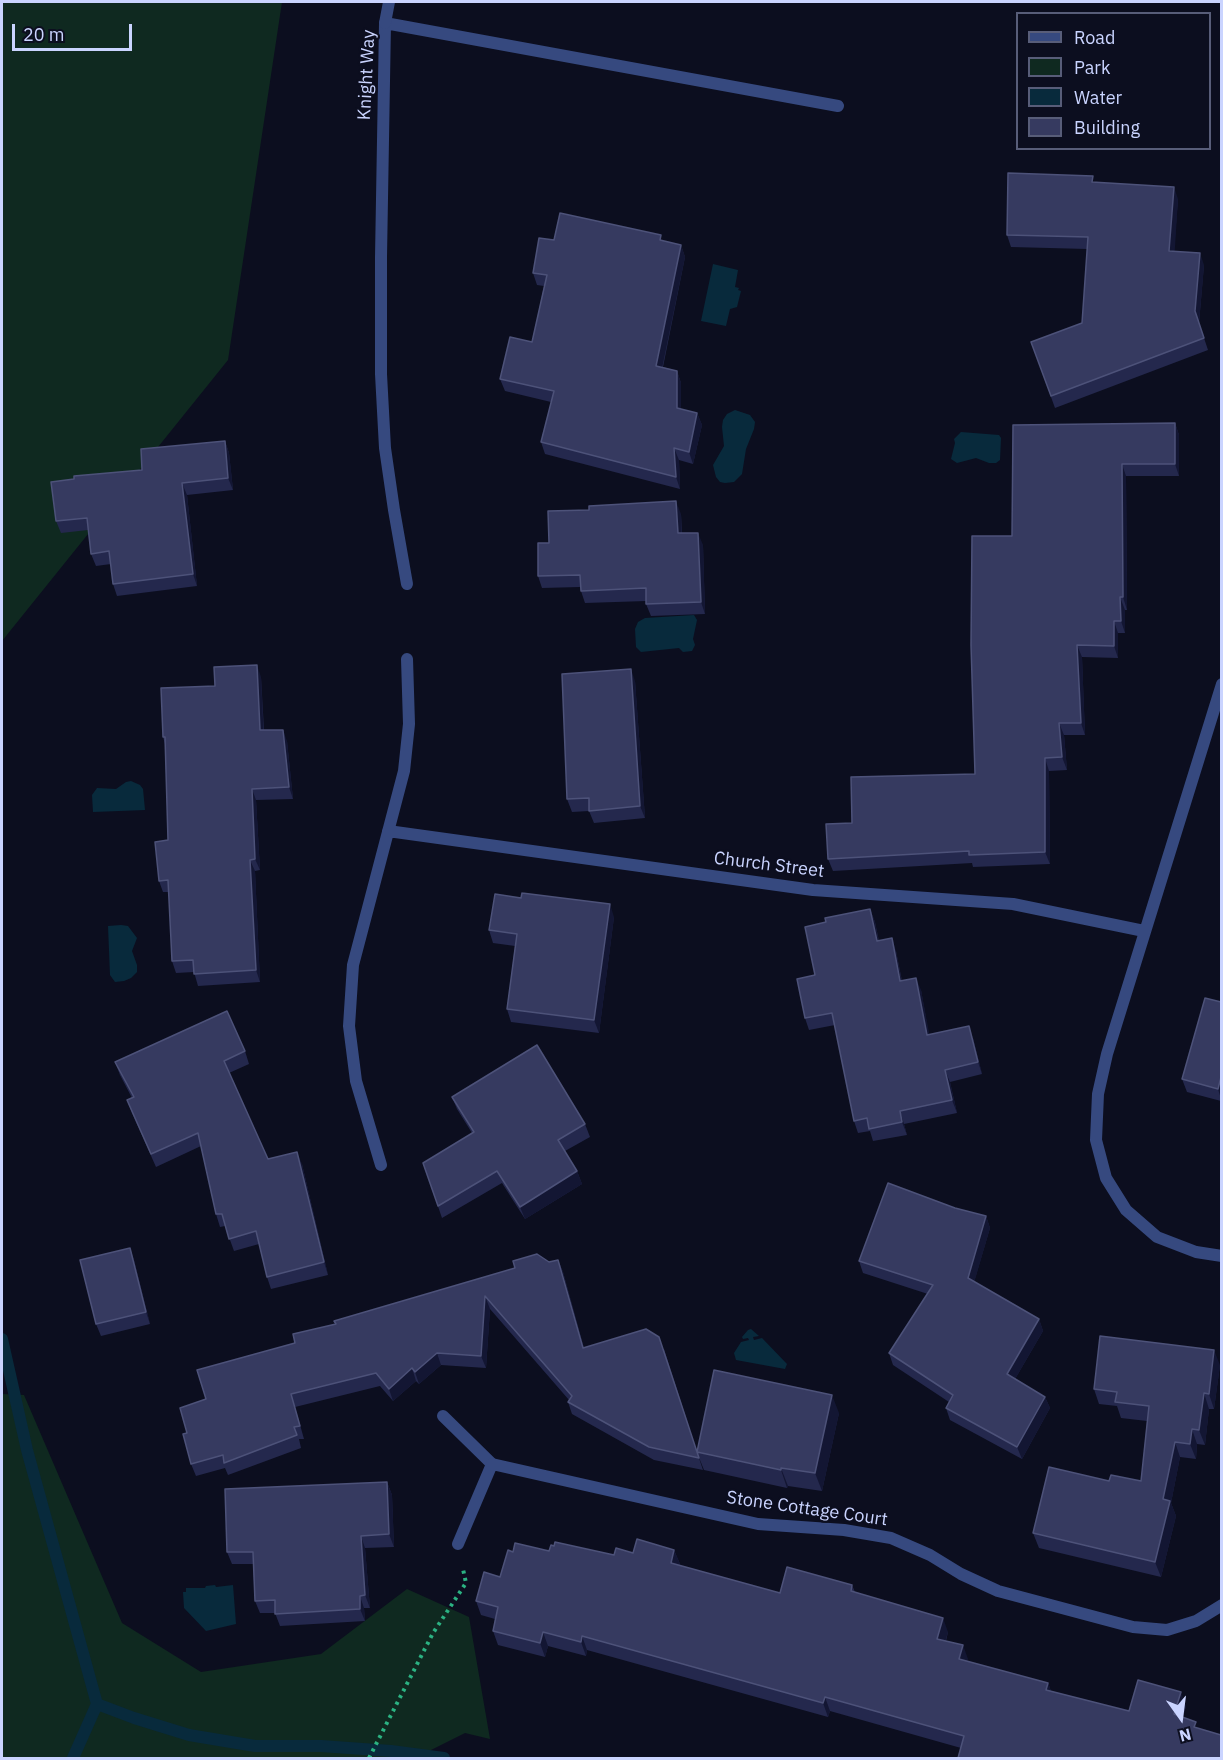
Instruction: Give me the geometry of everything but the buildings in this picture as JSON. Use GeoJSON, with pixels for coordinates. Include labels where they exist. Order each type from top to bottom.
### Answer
{"type":"FeatureCollection","features":[{"type":"Feature","properties":{"kind":"street"},"geometry":{"type":"LineString","coordinates":[[385,23],[389,2]]}},
{"type":"Feature","properties":{"kind":"street","name":"Knight Way"},"geometry":{"type":"LineString","coordinates":[[407,584],[385,448],[381,374],[385,23],[838,106]]}},
{"type":"Feature","properties":{"kind":"street"},"geometry":{"type":"LineString","coordinates":[[381,1165],[356,1081],[349,1026],[353,965],[404,771],[409,724],[407,659]]}},
{"type":"Feature","properties":{"kind":"street"},"geometry":{"type":"LineString","coordinates":[[1221,684],[1107,1054],[1098,1094],[1096,1140],[1106,1178],[1126,1210],[1158,1237],[1196,1252],[1221,1256]]}},
{"type":"Feature","properties":{"kind":"street","name":"Church Street"},"geometry":{"type":"LineString","coordinates":[[388,831],[813,890],[1013,904],[1144,931]]}},
{"type":"Feature","properties":{"kind":"street"},"geometry":{"type":"LineString","coordinates":[[443,1416],[492,1464],[458,1544]]}},
{"type":"Feature","properties":{"kind":"street","name":"Stone Cottage Court"},"geometry":{"type":"LineString","coordinates":[[492,1464],[758,1524],[844,1530],[891,1538],[930,1555],[961,1574],[998,1591],[1133,1627],[1167,1630],[1196,1622],[1221,1605]]}},
{"type":"Feature","properties":{"kind":"path"},"geometry":{"type":"LineString","coordinates":[[369,1758],[433,1634],[466,1583],[458,1544]]}},
{"type":"Feature","properties":{"kind":"green space"},"geometry":{"type":"Polygon","coordinates":[[[2,2],[282,2],[228,360],[2,641],[2,2]]]}},
{"type":"Feature","properties":{"kind":"green space"},"geometry":{"type":"Polygon","coordinates":[[[2,1394],[24,1395],[122,1623],[201,1672],[321,1654],[407,1589],[469,1617],[490,1739],[465,1733],[415,1758],[2,1758],[2,1394]]]}},
{"type":"Feature","properties":{"kind":"water"},"geometry":{"type":"Polygon","coordinates":[[[713,264],[738,270],[735,287],[741,291],[737,307],[730,309],[726,326],[701,321],[713,264]]]}},
{"type":"Feature","properties":{"kind":"water"},"geometry":{"type":"Polygon","coordinates":[[[735,410],[750,415],[755,422],[746,449],[742,474],[734,482],[725,483],[720,482],[716,477],[713,465],[724,446],[723,420],[727,414],[735,410]]]}},
{"type":"Feature","properties":{"kind":"water"},"geometry":{"type":"Polygon","coordinates":[[[961,432],[999,435],[1001,438],[1000,460],[996,463],[989,463],[976,458],[957,463],[951,459],[954,439],[961,432]]]}},
{"type":"Feature","properties":{"kind":"water"},"geometry":{"type":"Polygon","coordinates":[[[694,615],[697,620],[693,639],[695,645],[692,651],[683,652],[679,648],[641,652],[636,647],[635,629],[638,622],[645,618],[694,615]]]}},
{"type":"Feature","properties":{"kind":"water"},"geometry":{"type":"Polygon","coordinates":[[[131,781],[143,789],[145,810],[93,812],[92,795],[97,788],[116,789],[131,781]]]}},
{"type":"Feature","properties":{"kind":"water"},"geometry":{"type":"Polygon","coordinates":[[[108,926],[128,926],[137,938],[132,951],[137,972],[131,978],[115,982],[110,975],[108,926]]]}},
{"type":"Feature","properties":{"kind":"water"},"geometry":{"type":"Polygon","coordinates":[[[751,1329],[759,1336],[753,1337],[754,1340],[762,1338],[787,1364],[785,1369],[736,1360],[734,1353],[741,1342],[749,1340],[742,1337],[751,1329]]]}},
{"type":"Feature","properties":{"kind":"water"},"geometry":{"type":"Polygon","coordinates":[[[215,1585],[216,1587],[233,1585],[236,1624],[206,1631],[184,1608],[183,1592],[186,1592],[186,1588],[205,1588],[215,1585]]]}},
{"type":"Feature","properties":{"kind":"waterway"},"geometry":{"type":"LineString","coordinates":[[2,1339],[27,1450],[97,1704],[73,1758]]}},
{"type":"Feature","properties":{"kind":"waterway"},"geometry":{"type":"LineString","coordinates":[[97,1704],[189,1735],[255,1746],[321,1746],[391,1751],[444,1758]]}}]}
